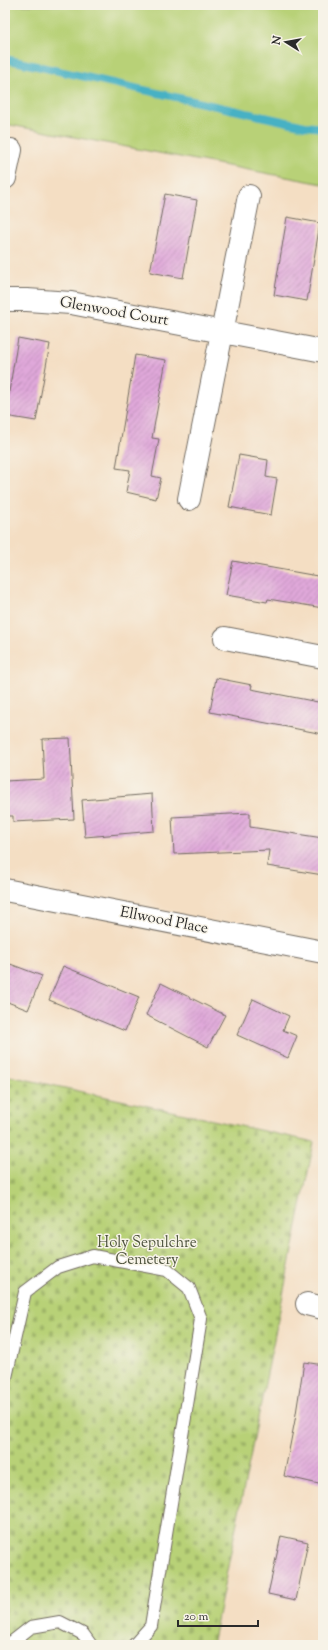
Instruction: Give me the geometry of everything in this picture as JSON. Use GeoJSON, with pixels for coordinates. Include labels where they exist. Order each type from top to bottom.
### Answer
{"type":"FeatureCollection","features":[{"type":"Feature","properties":{"kind":"street"},"geometry":{"type":"LineString","coordinates":[[5,178],[10,150]]}},
{"type":"Feature","properties":{"kind":"street"},"geometry":{"type":"LineString","coordinates":[[189,499],[249,196]]}},
{"type":"Feature","properties":{"kind":"street","name":"Glenwood Court"},"geometry":{"type":"LineString","coordinates":[[5,300],[71,302],[323,351]]}},
{"type":"Feature","properties":{"kind":"street"},"geometry":{"type":"LineString","coordinates":[[225,638],[323,656]]}},
{"type":"Feature","properties":{"kind":"street","name":"Ellwood Place"},"geometry":{"type":"LineString","coordinates":[[5,890],[323,952]]}},
{"type":"Feature","properties":{"kind":"lane"},"geometry":{"type":"LineString","coordinates":[[5,1382],[25,1292],[58,1267],[93,1256],[167,1270],[189,1288],[201,1319],[151,1626],[134,1645]]}},
{"type":"Feature","properties":{"kind":"lane"},"geometry":{"type":"LineString","coordinates":[[8,1645],[31,1627],[60,1622],[83,1634],[91,1645]]}},
{"type":"Feature","properties":{"kind":"green space"},"geometry":{"type":"Polygon","coordinates":[[[5,5],[323,5],[323,184],[5,124],[5,5]]]}},
{"type":"Feature","properties":{"kind":"green space","name":"Holy Sepulchre Cemetery"},"geometry":{"type":"Polygon","coordinates":[[[5,1075],[314,1142],[212,1645],[5,1645],[5,1075]]]}},
{"type":"Feature","properties":{"kind":"building"},"geometry":{"type":"Polygon","coordinates":[[[165,194],[197,200],[183,278],[150,272],[165,194]]]}},
{"type":"Feature","properties":{"kind":"building"},"geometry":{"type":"Polygon","coordinates":[[[287,217],[320,223],[307,301],[274,295],[287,217]]]}},
{"type":"Feature","properties":{"kind":"building"},"geometry":{"type":"Polygon","coordinates":[[[18,338],[50,344],[36,421],[5,416],[18,338]]]}},
{"type":"Feature","properties":{"kind":"building"},"geometry":{"type":"Polygon","coordinates":[[[135,355],[166,360],[152,438],[159,439],[152,476],[161,478],[156,499],[126,492],[130,470],[116,468],[135,355]]]}},
{"type":"Feature","properties":{"kind":"building"},"geometry":{"type":"Polygon","coordinates":[[[239,455],[268,460],[266,477],[277,479],[271,515],[229,507],[239,455]]]}},
{"type":"Feature","properties":{"kind":"building"},"geometry":{"type":"Polygon","coordinates":[[[233,561],[323,577],[323,608],[268,599],[267,602],[226,595],[233,561]]]}},
{"type":"Feature","properties":{"kind":"building"},"geometry":{"type":"Polygon","coordinates":[[[216,678],[252,685],[251,689],[323,703],[323,734],[210,712],[216,678]]]}},
{"type":"Feature","properties":{"kind":"building"},"geometry":{"type":"Polygon","coordinates":[[[70,738],[74,819],[13,822],[13,816],[5,816],[5,781],[44,779],[42,739],[70,738]]]}},
{"type":"Feature","properties":{"kind":"building"},"geometry":{"type":"Polygon","coordinates":[[[152,794],[154,831],[85,837],[82,800],[152,794]]]}},
{"type":"Feature","properties":{"kind":"building"},"geometry":{"type":"Polygon","coordinates":[[[250,813],[250,827],[323,838],[323,875],[267,866],[269,850],[174,854],[172,817],[250,813]]]}},
{"type":"Feature","properties":{"kind":"building"},"geometry":{"type":"Polygon","coordinates":[[[5,962],[42,976],[28,1010],[5,1001],[5,962]]]}},
{"type":"Feature","properties":{"kind":"building"},"geometry":{"type":"Polygon","coordinates":[[[63,966],[139,997],[125,1031],[49,1000],[63,966]]]}},
{"type":"Feature","properties":{"kind":"building"},"geometry":{"type":"Polygon","coordinates":[[[161,983],[225,1015],[208,1047],[146,1015],[161,983]]]}},
{"type":"Feature","properties":{"kind":"building"},"geometry":{"type":"Polygon","coordinates":[[[253,999],[289,1016],[283,1030],[297,1036],[288,1058],[237,1035],[253,999]]]}},
{"type":"Feature","properties":{"kind":"building"},"geometry":{"type":"Polygon","coordinates":[[[304,1362],[323,1365],[323,1485],[284,1476],[304,1362]]]}},
{"type":"Feature","properties":{"kind":"building"},"geometry":{"type":"Polygon","coordinates":[[[281,1536],[308,1542],[296,1600],[268,1594],[281,1536]]]}},
{"type":"Feature","properties":{"kind":"waterway"},"geometry":{"type":"LineString","coordinates":[[5,59],[305,126],[323,128]]}}]}
